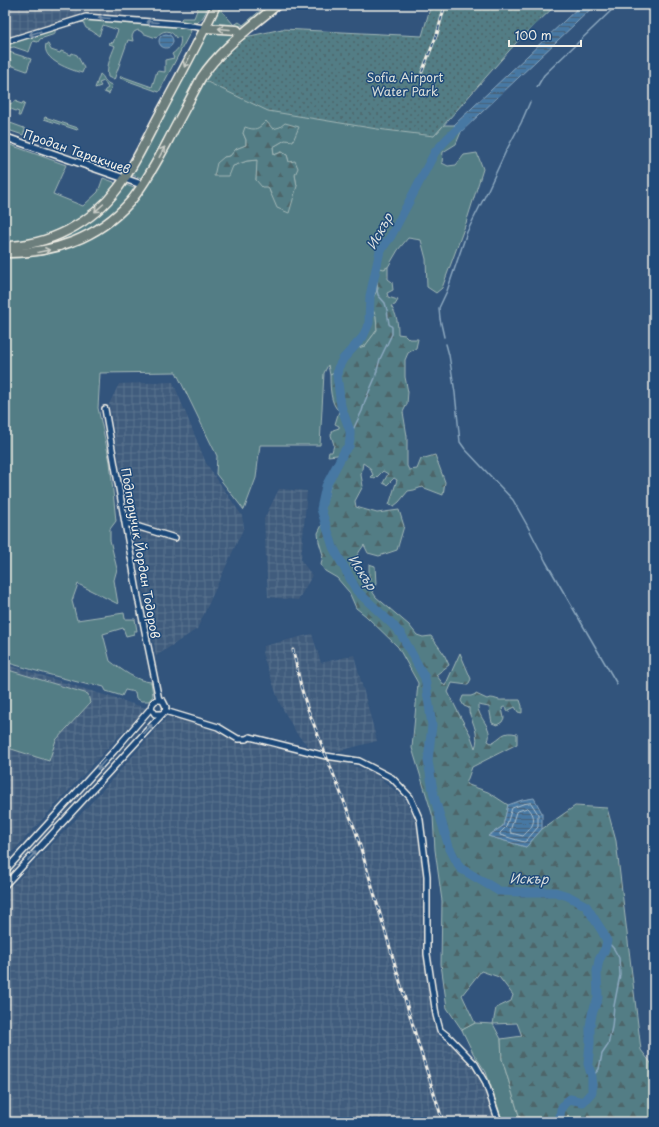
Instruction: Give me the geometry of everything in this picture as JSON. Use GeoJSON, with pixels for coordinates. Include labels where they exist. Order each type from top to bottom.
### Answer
{"type":"FeatureCollection","features":[{"type":"Feature","properties":{"kind":"main road"},"geometry":{"type":"LineString","coordinates":[[5,246],[28,244],[57,235],[70,229],[88,218],[117,189],[202,27],[216,5]]}},
{"type":"Feature","properties":{"kind":"main road"},"geometry":{"type":"LineString","coordinates":[[5,254],[43,251],[64,245],[92,233],[112,219],[129,203],[143,185],[201,78],[216,58],[277,5]]}},
{"type":"Feature","properties":{"kind":"main road"},"geometry":{"type":"LineString","coordinates":[[202,27],[237,30],[241,35]]}},
{"type":"Feature","properties":{"kind":"street"},"geometry":{"type":"LineString","coordinates":[[5,42],[86,17],[202,27]]}},
{"type":"Feature","properties":{"kind":"street","name":"Продан Таракчиев"},"geometry":{"type":"LineString","coordinates":[[5,137],[143,185]]}},
{"type":"Feature","properties":{"kind":"street","name":"Подпоручик Йордан Тодоров"},"geometry":{"type":"LineString","coordinates":[[105,409],[138,596],[159,700]]}},
{"type":"Feature","properties":{"kind":"street"},"geometry":{"type":"LineString","coordinates":[[126,523],[175,538]]}},
{"type":"Feature","properties":{"kind":"street"},"geometry":{"type":"LineString","coordinates":[[5,871],[114,751],[151,708],[154,702],[159,700],[163,701],[166,705],[164,712],[5,885]]}},
{"type":"Feature","properties":{"kind":"street"},"geometry":{"type":"LineString","coordinates":[[151,708],[155,714],[164,712],[218,728],[238,739],[246,739],[250,737],[326,756],[360,760],[392,778],[410,797],[420,820],[427,876],[426,954],[436,1015],[440,1030],[476,1064],[485,1081],[499,1122]]}},
{"type":"Feature","properties":{"kind":"shaded area"},"geometry":{"type":"Polygon","coordinates":[[[5,5],[125,5],[122,15],[119,16],[83,14],[5,39],[5,5]]]}},
{"type":"Feature","properties":{"kind":"shaded area"},"geometry":{"type":"Polygon","coordinates":[[[173,382],[206,463],[242,516],[244,527],[197,629],[156,656],[109,404],[119,384],[173,382]]]}},
{"type":"Feature","properties":{"kind":"shaded area"},"geometry":{"type":"Polygon","coordinates":[[[279,489],[307,491],[301,560],[312,576],[298,600],[268,597],[264,519],[279,489]]]}},
{"type":"Feature","properties":{"kind":"shaded area"},"geometry":{"type":"Polygon","coordinates":[[[312,634],[321,663],[354,655],[377,741],[335,752],[309,747],[297,734],[280,704],[262,653],[264,646],[312,634]]]}},
{"type":"Feature","properties":{"kind":"shaded area"},"geometry":{"type":"Polygon","coordinates":[[[5,664],[149,709],[118,737],[5,860],[5,664]]]}},
{"type":"Feature","properties":{"kind":"shaded area"},"geometry":{"type":"Polygon","coordinates":[[[169,715],[216,731],[238,743],[252,742],[304,755],[341,762],[374,773],[405,799],[416,821],[424,877],[424,954],[432,1014],[436,1030],[441,1040],[451,1045],[469,1062],[480,1077],[495,1122],[5,1122],[5,893],[82,813],[169,715]]]}},
{"type":"Feature","properties":{"kind":"green space"},"geometry":{"type":"Polygon","coordinates":[[[199,5],[209,5],[202,19],[196,23],[181,21],[182,18],[194,18],[199,5]]]}},
{"type":"Feature","properties":{"kind":"green space"},"geometry":{"type":"Polygon","coordinates":[[[220,5],[225,7],[221,10],[234,25],[239,22],[243,25],[267,5],[248,26],[213,25],[212,23],[220,5]]]}},
{"type":"Feature","properties":{"kind":"green space","name":"Sofia Airport Water Park"},"geometry":{"type":"Polygon","coordinates":[[[431,5],[556,5],[516,43],[434,136],[377,129],[268,111],[203,80],[217,61],[241,38],[282,29],[422,36],[431,5]]]}},
{"type":"Feature","properties":{"kind":"green space"},"geometry":{"type":"Polygon","coordinates":[[[90,19],[187,27],[191,31],[159,92],[120,78],[121,76],[152,87],[157,71],[165,72],[165,60],[174,58],[172,54],[179,47],[180,37],[176,38],[172,33],[166,31],[158,35],[156,38],[138,30],[134,32],[132,36],[133,41],[128,40],[114,80],[108,77],[108,69],[109,61],[115,46],[109,44],[110,42],[113,43],[118,30],[103,25],[99,36],[86,28],[83,22],[78,23],[77,21],[90,19]]]}},
{"type":"Feature","properties":{"kind":"green space"},"geometry":{"type":"Polygon","coordinates":[[[63,26],[55,30],[55,34],[40,39],[38,42],[33,41],[29,52],[14,47],[8,48],[5,55],[5,45],[63,26]]]}},
{"type":"Feature","properties":{"kind":"green space"},"geometry":{"type":"Polygon","coordinates":[[[282,29],[434,136],[444,125],[454,125],[461,132],[456,144],[443,152],[442,163],[448,166],[456,165],[464,155],[477,153],[483,169],[466,223],[442,288],[436,293],[427,287],[426,259],[421,240],[408,238],[398,250],[388,267],[384,269],[377,281],[378,289],[371,306],[376,316],[377,330],[365,346],[358,348],[339,371],[330,375],[328,365],[324,373],[320,445],[260,445],[256,478],[244,510],[216,474],[217,456],[176,372],[100,373],[98,408],[110,462],[116,521],[110,529],[110,540],[117,569],[114,580],[118,604],[78,584],[72,601],[77,620],[124,613],[125,619],[135,619],[137,631],[134,631],[134,634],[126,636],[123,628],[103,634],[110,661],[140,680],[151,682],[153,696],[149,701],[141,701],[136,698],[135,692],[125,690],[122,696],[106,691],[104,687],[93,684],[89,685],[5,662],[5,258],[46,254],[65,249],[83,242],[115,221],[130,207],[143,191],[203,80],[282,29]],[[266,122],[258,129],[243,133],[246,140],[246,145],[236,149],[230,156],[224,157],[233,166],[247,161],[258,160],[256,180],[268,186],[271,195],[297,186],[295,175],[287,155],[282,152],[274,155],[273,147],[285,140],[280,128],[273,129],[266,122]]]}},
{"type":"Feature","properties":{"kind":"green space"},"geometry":{"type":"Polygon","coordinates":[[[211,31],[233,34],[235,37],[227,43],[144,178],[131,175],[207,33],[211,31]]]}},
{"type":"Feature","properties":{"kind":"green space"},"geometry":{"type":"Polygon","coordinates":[[[46,44],[48,44],[51,50],[60,53],[61,51],[71,55],[72,53],[77,55],[84,68],[82,73],[64,67],[52,59],[46,50],[46,44]]]}},
{"type":"Feature","properties":{"kind":"green space"},"geometry":{"type":"Polygon","coordinates":[[[9,52],[31,59],[27,71],[10,65],[11,60],[6,58],[9,52]]]}},
{"type":"Feature","properties":{"kind":"green space"},"geometry":{"type":"Polygon","coordinates":[[[100,74],[112,85],[109,94],[104,92],[108,88],[104,81],[99,83],[101,86],[95,88],[100,74]]]}},
{"type":"Feature","properties":{"kind":"green space"},"geometry":{"type":"Polygon","coordinates":[[[17,100],[16,102],[22,104],[23,102],[25,103],[20,116],[18,116],[19,112],[5,107],[5,105],[17,100]]]}},
{"type":"Feature","properties":{"kind":"green space"},"geometry":{"type":"Polygon","coordinates":[[[45,117],[78,128],[77,130],[44,119],[45,117]]]}},
{"type":"Feature","properties":{"kind":"green space"},"geometry":{"type":"Polygon","coordinates":[[[5,121],[24,128],[25,130],[23,135],[5,129],[5,121]]]}},
{"type":"Feature","properties":{"kind":"green space"},"geometry":{"type":"Polygon","coordinates":[[[266,121],[273,129],[280,127],[285,123],[299,127],[293,141],[285,140],[273,147],[274,155],[282,152],[287,155],[289,162],[295,161],[298,168],[295,175],[297,186],[289,213],[277,208],[268,187],[262,187],[256,180],[257,160],[247,161],[233,166],[229,176],[214,176],[217,163],[224,157],[230,156],[236,149],[246,145],[246,140],[243,133],[245,127],[252,129],[257,128],[266,121]]]}},
{"type":"Feature","properties":{"kind":"green space"},"geometry":{"type":"Polygon","coordinates":[[[5,143],[66,165],[53,194],[83,206],[98,192],[103,178],[114,182],[115,185],[93,209],[58,231],[32,239],[5,242],[5,143]]]}},
{"type":"Feature","properties":{"kind":"green space"},"geometry":{"type":"Polygon","coordinates":[[[126,185],[134,188],[135,190],[107,218],[96,225],[74,237],[62,241],[38,248],[22,248],[58,238],[126,185]]]}},
{"type":"Feature","properties":{"kind":"green space"},"geometry":{"type":"Polygon","coordinates":[[[388,267],[388,279],[392,282],[393,290],[387,293],[388,297],[398,300],[395,305],[391,306],[397,319],[398,334],[405,335],[409,339],[418,339],[416,348],[408,353],[405,360],[405,377],[408,392],[407,404],[403,412],[407,436],[407,466],[409,470],[417,469],[421,459],[435,455],[445,482],[443,495],[422,487],[408,491],[394,506],[389,505],[397,480],[394,478],[387,485],[383,483],[388,474],[383,471],[375,479],[371,477],[373,475],[370,468],[363,463],[361,475],[363,486],[355,501],[356,507],[377,513],[399,510],[404,526],[397,550],[379,556],[368,553],[364,545],[350,565],[367,581],[371,580],[369,576],[369,564],[375,566],[376,584],[372,591],[376,597],[409,625],[417,635],[423,637],[431,636],[444,654],[449,665],[436,675],[445,686],[460,653],[471,679],[468,685],[452,683],[448,692],[470,734],[475,748],[477,739],[475,730],[469,708],[464,706],[461,701],[463,696],[471,696],[476,694],[487,699],[520,700],[522,713],[518,712],[515,707],[509,710],[509,712],[507,711],[507,708],[504,707],[502,708],[504,718],[502,722],[497,725],[492,723],[489,707],[478,705],[478,710],[489,731],[488,741],[491,743],[502,735],[508,733],[517,734],[517,744],[472,767],[466,784],[488,792],[508,805],[503,826],[488,836],[526,847],[542,829],[575,806],[607,808],[616,841],[641,1050],[654,1067],[654,1122],[521,1122],[502,1059],[501,1039],[522,1036],[517,1023],[493,1024],[496,1008],[511,1001],[513,995],[499,977],[481,971],[462,995],[475,1023],[462,1030],[447,1008],[441,964],[442,901],[435,850],[433,817],[412,748],[418,683],[398,647],[356,608],[349,592],[337,578],[325,571],[321,565],[323,555],[318,533],[322,525],[330,487],[334,475],[342,460],[340,455],[328,456],[329,452],[332,452],[334,445],[331,435],[333,430],[339,428],[339,426],[335,424],[339,411],[332,399],[330,375],[339,371],[349,355],[358,348],[365,346],[377,330],[376,316],[371,306],[378,289],[377,278],[380,268],[384,269],[388,267]]]}},
{"type":"Feature","properties":{"kind":"green space"},"geometry":{"type":"Polygon","coordinates":[[[5,669],[88,694],[90,703],[56,740],[49,761],[5,747],[5,669]]]}},
{"type":"Feature","properties":{"kind":"green space"},"geometry":{"type":"Polygon","coordinates":[[[475,1023],[493,1024],[501,1039],[502,1059],[521,1122],[503,1122],[486,1072],[473,1053],[462,1030],[475,1023]]]}},
{"type":"Feature","properties":{"kind":"water"},"geometry":{"type":"Polygon","coordinates":[[[581,5],[595,5],[461,132],[454,125],[581,5]]]}},
{"type":"Feature","properties":{"kind":"water"},"geometry":{"type":"Polygon","coordinates":[[[166,34],[171,36],[173,41],[171,46],[166,48],[161,46],[159,41],[161,36],[166,34]]]}},
{"type":"Feature","properties":{"kind":"water"},"geometry":{"type":"Polygon","coordinates":[[[534,798],[542,813],[542,829],[526,847],[488,836],[503,826],[508,805],[534,798]]]}},
{"type":"Feature","properties":{"kind":"waterway"},"geometry":{"type":"LineString","coordinates":[[537,87],[544,75],[617,5]]}},
{"type":"Feature","properties":{"kind":"waterway"},"geometry":{"type":"LineString","coordinates":[[444,337],[439,308],[447,291],[467,232],[530,102]]}},
{"type":"Feature","properties":{"kind":"waterway","name":"Искър"},"geometry":{"type":"LineString","coordinates":[[467,120],[435,152],[391,236],[380,251],[370,296],[369,323],[363,337],[343,359],[338,368],[337,375],[341,406],[350,431],[350,439],[349,446],[345,450],[326,486],[321,509],[333,547],[357,591],[401,634],[425,678],[432,725],[428,761],[434,796],[449,847],[460,868],[499,891],[555,892],[568,896],[586,906],[607,941],[605,949],[599,960],[597,971],[598,998],[592,1014],[590,1027],[588,1064],[592,1077],[592,1092],[583,1102],[570,1099],[564,1104],[561,1109],[560,1122]]}},
{"type":"Feature","properties":{"kind":"waterway"},"geometry":{"type":"LineString","coordinates":[[350,436],[362,411],[375,378],[380,359],[392,334],[392,327],[389,324],[385,303],[378,295],[374,275]]}},
{"type":"Feature","properties":{"kind":"waterway"},"geometry":{"type":"LineString","coordinates":[[446,344],[455,393],[460,442],[513,500],[546,562],[617,684]]}},
{"type":"Feature","properties":{"kind":"waterway"},"geometry":{"type":"LineString","coordinates":[[592,1077],[599,1069],[602,1054],[608,1045],[620,975],[619,958],[607,941]]}},
{"type":"Feature","properties":{"kind":"railway"},"geometry":{"type":"LineString","coordinates":[[422,72],[437,34],[445,5]]}},
{"type":"Feature","properties":{"kind":"railway"},"geometry":{"type":"LineString","coordinates":[[293,650],[307,707],[356,832],[418,1043],[443,1122]]}}]}
